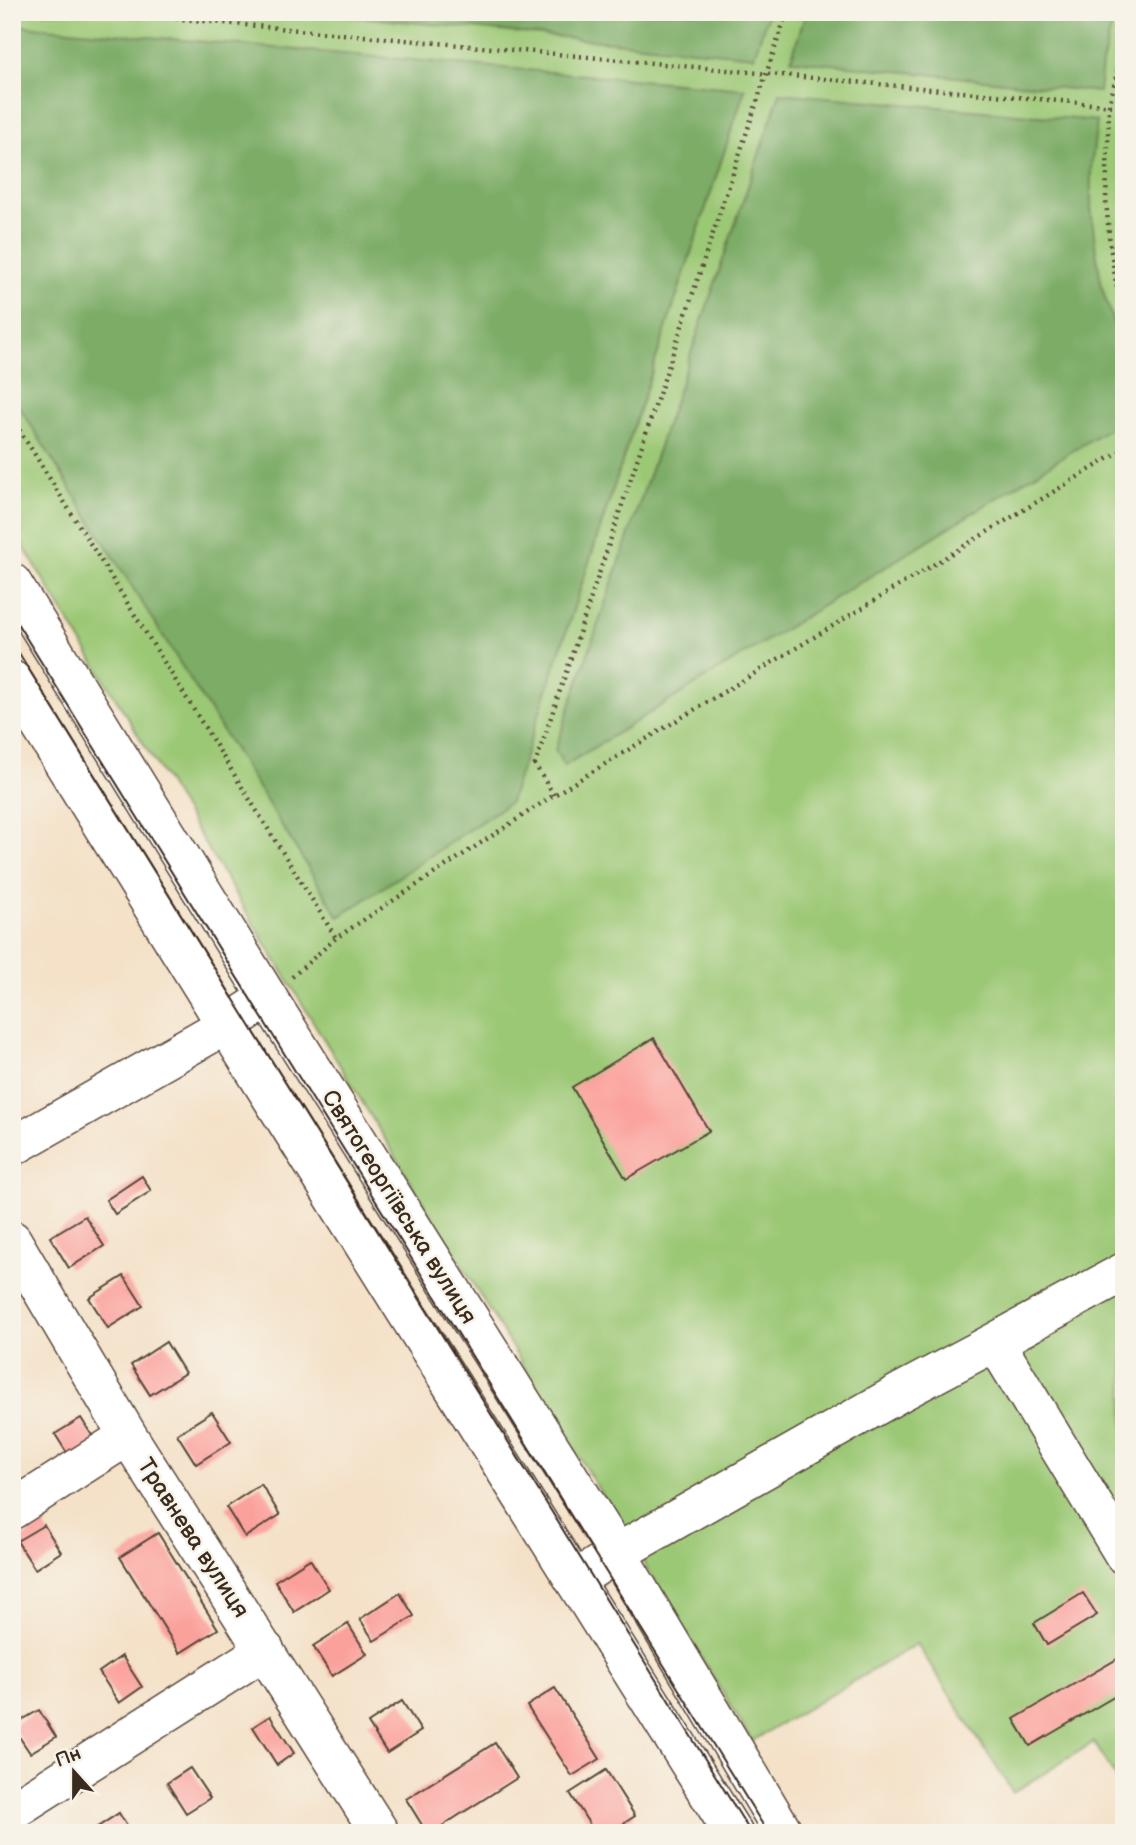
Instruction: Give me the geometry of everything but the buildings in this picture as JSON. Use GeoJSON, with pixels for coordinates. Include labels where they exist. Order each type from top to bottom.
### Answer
{"type":"FeatureCollection","features":[{"type":"Feature","properties":{"kind":"main road","name":"Святогеоргіївська вулиця"},"geometry":{"type":"LineString","coordinates":[[12,583],[268,999],[617,1553],[784,1833]]}},
{"type":"Feature","properties":{"kind":"main road"},"geometry":{"type":"LineString","coordinates":[[12,680],[733,1833]]}},
{"type":"Feature","properties":{"kind":"main road"},"geometry":{"type":"LineString","coordinates":[[12,1147],[268,999]]}},
{"type":"Feature","properties":{"kind":"main road","name":"Травнева вулиця"},"geometry":{"type":"LineString","coordinates":[[12,1240],[128,1436],[380,1833]]}},
{"type":"Feature","properties":{"kind":"main road"},"geometry":{"type":"LineString","coordinates":[[575,1580],[617,1553],[901,1392],[1124,1272]]}},
{"type":"Feature","properties":{"kind":"main road"},"geometry":{"type":"LineString","coordinates":[[995,1342],[1124,1555]]}},
{"type":"Feature","properties":{"kind":"main road"},"geometry":{"type":"LineString","coordinates":[[12,1510],[128,1436]]}},
{"type":"Feature","properties":{"kind":"main road"},"geometry":{"type":"LineString","coordinates":[[12,1811],[265,1650]]}},
{"type":"Feature","properties":{"kind":"path"},"geometry":{"type":"LineString","coordinates":[[106,12],[1124,107]]}},
{"type":"Feature","properties":{"kind":"path"},"geometry":{"type":"LineString","coordinates":[[554,795],[535,765],[787,12]]}},
{"type":"Feature","properties":{"kind":"path"},"geometry":{"type":"LineString","coordinates":[[1124,43],[1109,106],[1106,201],[1118,295],[1124,313]]}},
{"type":"Feature","properties":{"kind":"path"},"geometry":{"type":"LineString","coordinates":[[12,418],[336,938]]}},
{"type":"Feature","properties":{"kind":"path"},"geometry":{"type":"LineString","coordinates":[[268,999],[336,938],[554,795],[1124,449]]}},
{"type":"Feature","properties":{"kind":"green space"},"geometry":{"type":"Polygon","coordinates":[[[12,12],[1124,12],[1124,1791],[1094,1742],[1013,1793],[917,1644],[752,1741],[12,528],[12,12]]]}},
{"type":"Feature","properties":{"kind":"green space"},"geometry":{"type":"Polygon","coordinates":[[[307,12],[769,12],[754,56],[307,12]]]}},
{"type":"Feature","properties":{"kind":"green space"},"geometry":{"type":"Polygon","coordinates":[[[806,12],[1115,12],[1102,64],[1099,92],[791,60],[806,12]]]}},
{"type":"Feature","properties":{"kind":"green space"},"geometry":{"type":"Polygon","coordinates":[[[12,25],[745,89],[510,802],[339,917],[12,395],[12,25]]]}},
{"type":"Feature","properties":{"kind":"green space"},"geometry":{"type":"Polygon","coordinates":[[[780,93],[1097,121],[1091,169],[1091,207],[1102,288],[1124,357],[1124,419],[564,766],[555,750],[780,93]]]}},
{"type":"Feature","properties":{"kind":"tram line"},"geometry":{"type":"LineString","coordinates":[[12,615],[768,1833]]}},
{"type":"Feature","properties":{"kind":"tram line"},"geometry":{"type":"LineString","coordinates":[[12,642],[751,1833]]}}]}
